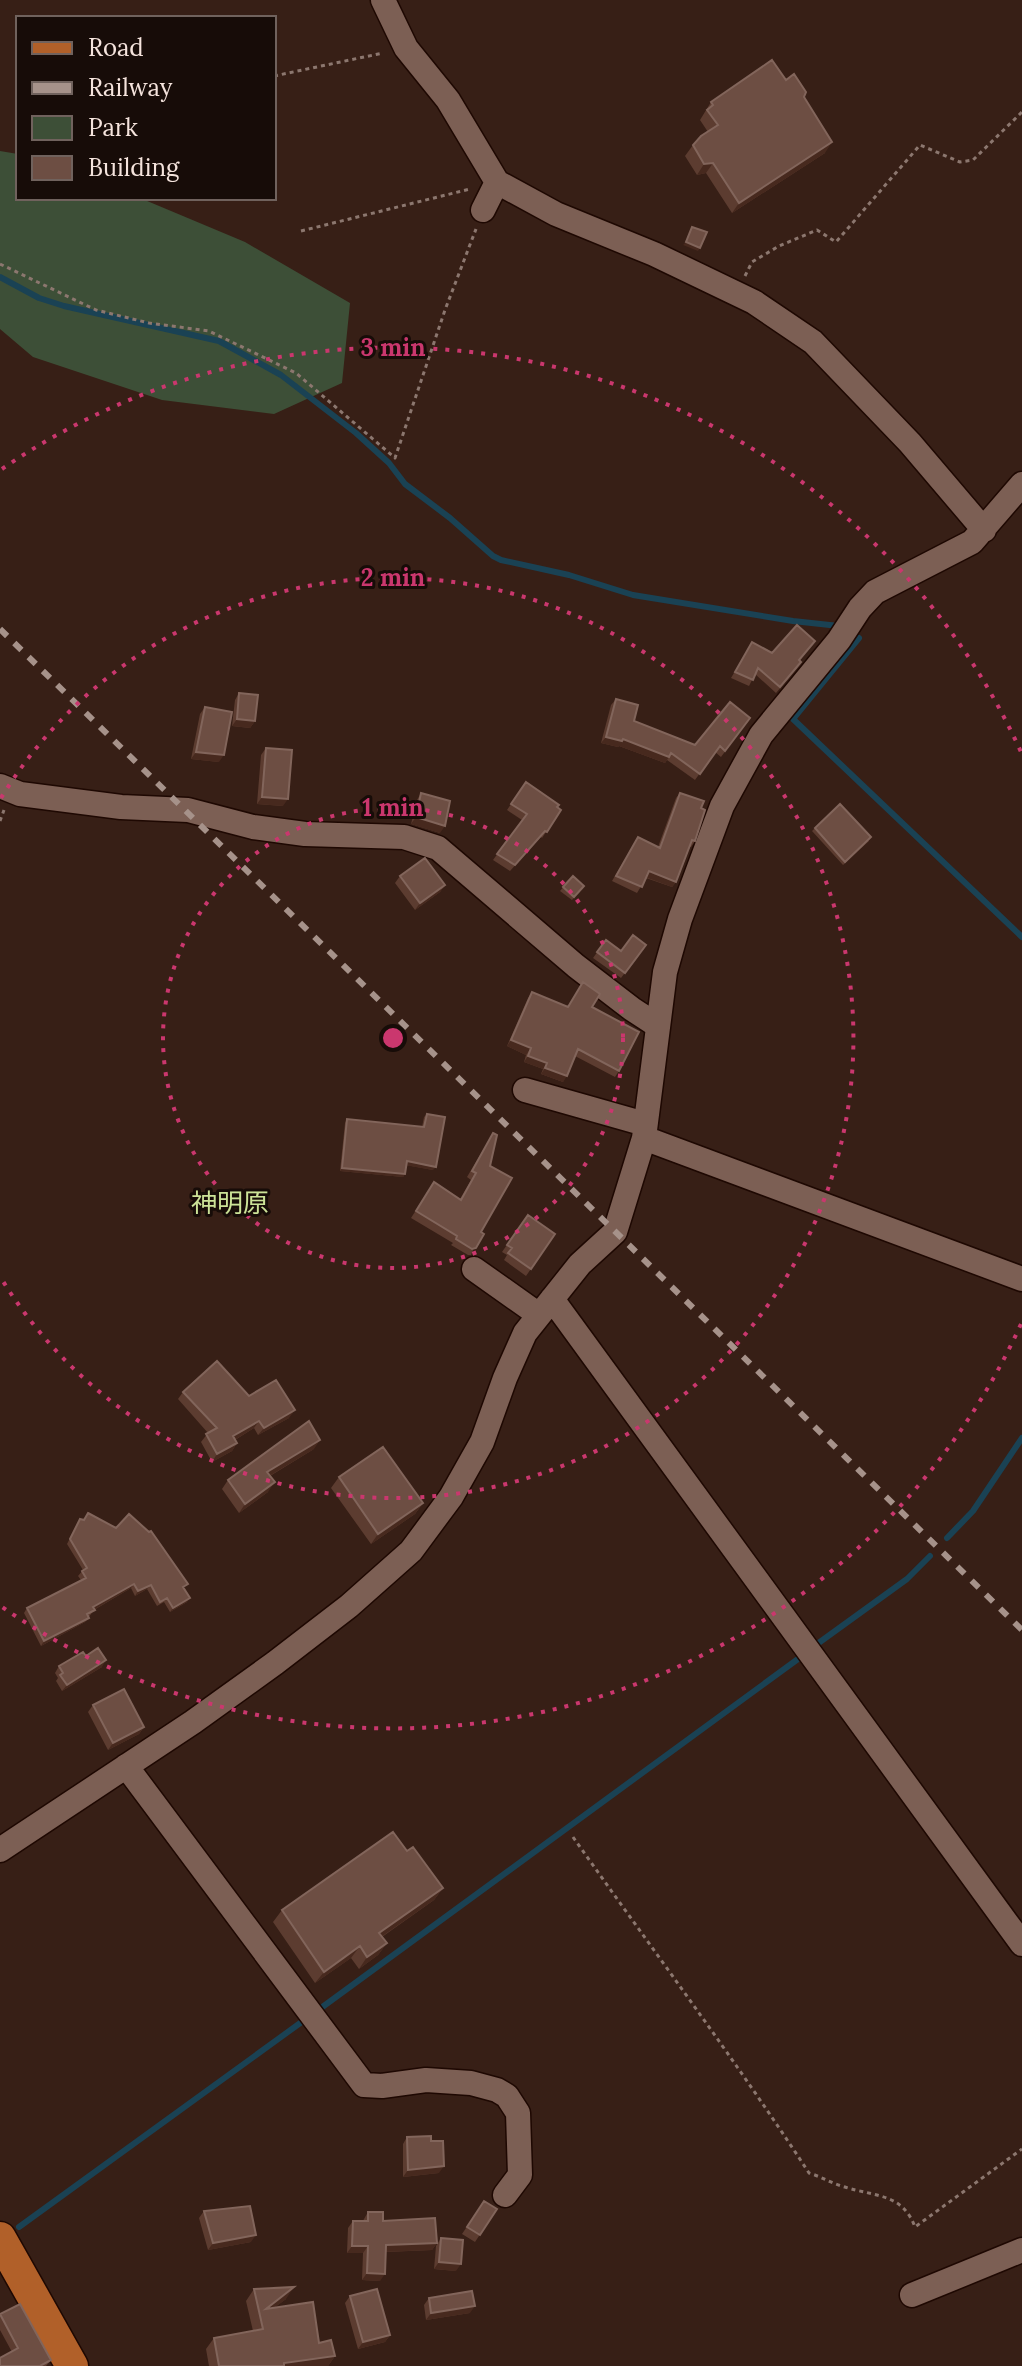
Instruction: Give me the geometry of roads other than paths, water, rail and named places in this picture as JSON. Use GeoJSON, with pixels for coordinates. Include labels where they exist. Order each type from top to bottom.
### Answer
{"type":"FeatureCollection","features":[{"type":"Feature","properties":{"kind":"main road"},"geometry":{"type":"LineString","coordinates":[[0,2238],[72,2366]]}},
{"type":"Feature","properties":{"kind":"street"},"geometry":{"type":"LineString","coordinates":[[383,0],[406,48],[448,100],[497,182],[556,214],[654,254],[754,302],[813,342],[910,443],[984,530]]}},
{"type":"Feature","properties":{"kind":"street"},"geometry":{"type":"LineString","coordinates":[[483,210],[497,182]]}},
{"type":"Feature","properties":{"kind":"street"},"geometry":{"type":"LineString","coordinates":[[0,1850],[275,1663],[349,1606],[411,1551],[451,1497],[482,1442],[525,1333],[580,1264],[615,1232],[645,1131],[665,972],[699,864],[722,806],[761,735],[875,592],[972,542],[1022,484]]}},
{"type":"Feature","properties":{"kind":"street"},"geometry":{"type":"LineString","coordinates":[[0,786],[20,794],[121,807],[188,810],[253,827],[305,834],[404,837],[438,848],[576,966],[658,1026]]}},
{"type":"Feature","properties":{"kind":"street"},"geometry":{"type":"LineString","coordinates":[[525,1090],[645,1131],[1022,1279]]}},
{"type":"Feature","properties":{"kind":"street"},"geometry":{"type":"LineString","coordinates":[[474,1269],[545,1307],[1022,1944]]}},
{"type":"Feature","properties":{"kind":"street"},"geometry":{"type":"LineString","coordinates":[[126,1766],[364,2085],[382,2086],[426,2080],[471,2083],[507,2096],[518,2113],[520,2175],[505,2195]]}},
{"type":"Feature","properties":{"kind":"street"},"geometry":{"type":"LineString","coordinates":[[912,2295],[1022,2250]]}},
{"type":"Feature","properties":{"kind":"waterway"},"geometry":{"type":"LineString","coordinates":[[0,277],[39,298],[64,306],[219,341],[281,375],[356,433],[389,463],[405,484],[501,560],[569,575],[633,595],[839,626]]}},
{"type":"Feature","properties":{"kind":"waterway"},"geometry":{"type":"LineString","coordinates":[[859,638],[793,719],[1022,937]]}},
{"type":"Feature","properties":{"kind":"waterway"},"geometry":{"type":"LineString","coordinates":[[947,1538],[973,1511],[1022,1438]]}},
{"type":"Feature","properties":{"kind":"waterway"},"geometry":{"type":"LineString","coordinates":[[813,1647],[907,1579],[930,1556]]}},
{"type":"Feature","properties":{"kind":"waterway"},"geometry":{"type":"LineString","coordinates":[[321,2008],[798,1659]]}},
{"type":"Feature","properties":{"kind":"waterway"},"geometry":{"type":"LineString","coordinates":[[19,2227],[303,2021]]}},
{"type":"Feature","properties":{"kind":"railway"},"geometry":{"type":"LineString","coordinates":[[0,629],[1022,1630]]}},
{"type":"Feature","properties":{"kind":"district","name":"神明原"},"geometry":{"type":"Point","coordinates":[230,1202]}}]}
